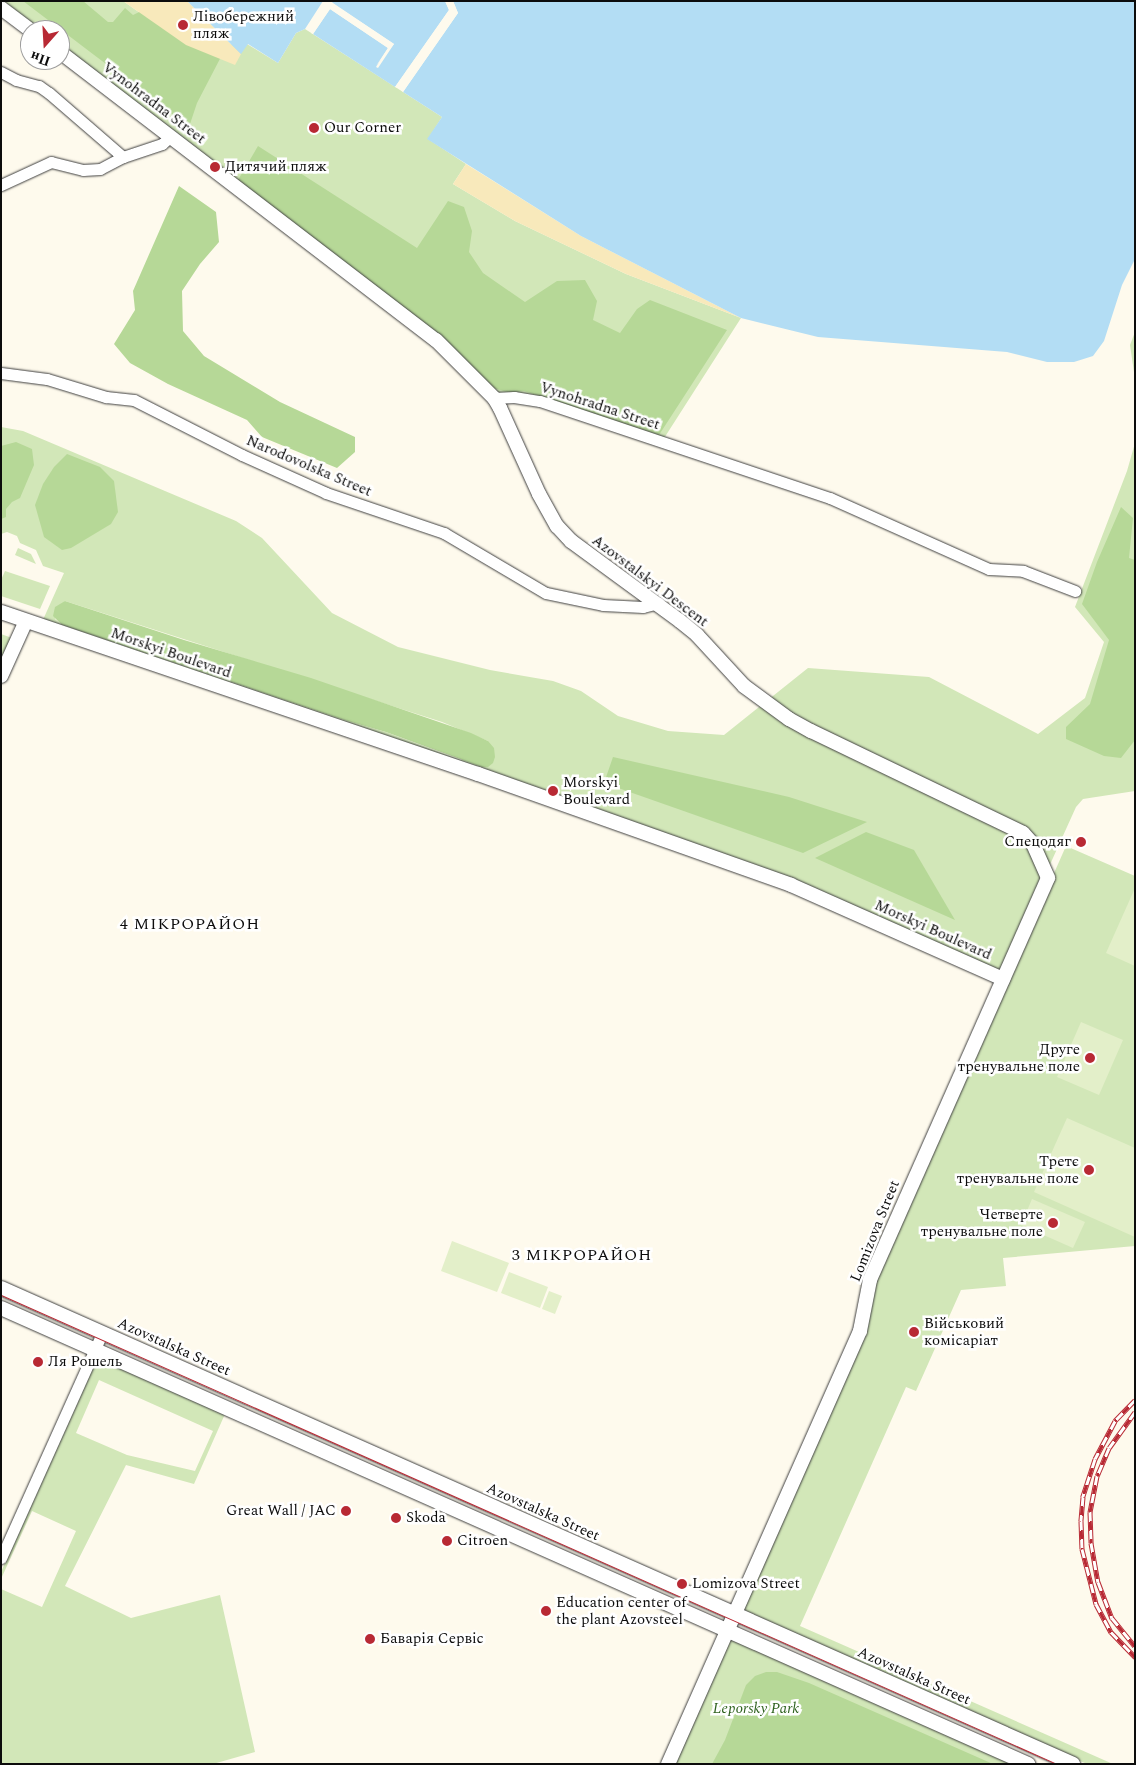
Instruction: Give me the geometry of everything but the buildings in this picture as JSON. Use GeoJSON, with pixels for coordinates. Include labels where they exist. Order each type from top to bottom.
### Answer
{"type":"FeatureCollection","features":[{"type":"Feature","properties":{"kind":"street"},"geometry":{"type":"LineString","coordinates":[[1,8],[20,22]]}},
{"type":"Feature","properties":{"kind":"street","name":"Vynohradna Street"},"geometry":{"type":"LineString","coordinates":[[70,60],[432,337],[494,398],[514,397],[540,401],[830,498],[989,569],[1023,571],[1075,591]]}},
{"type":"Feature","properties":{"kind":"street"},"geometry":{"type":"LineString","coordinates":[[1,72],[16,80],[39,86],[49,92],[123,157]]}},
{"type":"Feature","properties":{"kind":"street"},"geometry":{"type":"LineString","coordinates":[[1,185],[51,162],[92,170],[162,144],[171,136]]}},
{"type":"Feature","properties":{"kind":"street","name":"Narodovolska Street"},"geometry":{"type":"LineString","coordinates":[[1,373],[48,379],[106,397],[134,400],[242,455],[326,492],[369,509],[408,519],[444,533],[546,593],[603,605],[643,607],[658,603]]}},
{"type":"Feature","properties":{"kind":"street","name":"Azovstalskyi Descent"},"geometry":{"type":"LineString","coordinates":[[494,398],[509,423],[539,494],[557,526],[571,541],[658,603],[697,635],[744,686],[789,719],[1023,833],[1033,844],[1048,878]]}},
{"type":"Feature","properties":{"kind":"street","name":"Morskyi Boulevard"},"geometry":{"type":"LineString","coordinates":[[1,612],[469,771],[791,885],[1003,979]]}},
{"type":"Feature","properties":{"kind":"street"},"geometry":{"type":"LineString","coordinates":[[1,676],[26,621]]}},
{"type":"Feature","properties":{"kind":"street","name":"Lomizova Street"},"geometry":{"type":"LineString","coordinates":[[668,1764],[860,1331],[870,1280],[1048,878]]}},
{"type":"Feature","properties":{"kind":"street","name":"Azovstalska Street"},"geometry":{"type":"LineString","coordinates":[[1,1288],[1073,1764]]}},
{"type":"Feature","properties":{"kind":"street"},"geometry":{"type":"LineString","coordinates":[[1,1308],[1028,1764]]}},
{"type":"Feature","properties":{"kind":"street"},"geometry":{"type":"LineString","coordinates":[[1,1558],[102,1333]]}},
{"type":"Feature","properties":{"kind":"green space"},"geometry":{"type":"Polygon","coordinates":[[[1,1],[123,1],[186,45],[247,44],[278,63],[296,33],[305,29],[442,117],[428,139],[466,164],[453,184],[515,221],[626,274],[741,318],[661,443],[540,401],[494,398],[450,353],[70,60],[70,20],[20,20],[20,22],[1,8],[1,1]]]}},
{"type":"Feature","properties":{"kind":"green space"},"geometry":{"type":"Polygon","coordinates":[[[23,1],[83,1],[108,22],[113,22],[125,8],[133,15],[158,3],[223,53],[197,103],[189,127],[70,37],[70,20],[48,20],[23,1]]]}},
{"type":"Feature","properties":{"kind":"green space"},"geometry":{"type":"Polygon","coordinates":[[[258,146],[417,248],[448,201],[464,207],[472,231],[469,252],[483,273],[525,302],[557,281],[585,280],[597,301],[593,320],[620,333],[637,309],[650,300],[727,330],[659,435],[524,391],[511,393],[490,387],[235,185],[258,146]]]}},
{"type":"Feature","properties":{"kind":"green space"},"geometry":{"type":"Polygon","coordinates":[[[179,186],[216,212],[219,242],[200,264],[182,291],[183,331],[204,356],[280,402],[355,437],[355,452],[337,468],[262,437],[247,420],[168,384],[130,363],[114,344],[135,310],[133,291],[179,186]]]}},
{"type":"Feature","properties":{"kind":"green space"},"geometry":{"type":"Polygon","coordinates":[[[1135,332],[1135,379],[1130,345],[1135,332]]]}},
{"type":"Feature","properties":{"kind":"green space"},"geometry":{"type":"Polygon","coordinates":[[[1,427],[23,431],[236,521],[262,538],[332,613],[398,647],[490,670],[553,681],[581,691],[618,716],[668,731],[724,735],[808,668],[929,677],[1038,734],[1085,698],[1104,642],[1075,607],[1127,471],[1135,443],[1135,791],[1083,799],[1076,807],[1001,973],[791,879],[42,622],[64,573],[43,566],[36,550],[20,543],[17,536],[7,532],[1,534],[1,427]],[[65,601],[55,619],[62,625],[344,720],[386,732],[461,760],[488,741],[442,722],[65,601]]]}},
{"type":"Feature","properties":{"kind":"green space"},"geometry":{"type":"Polygon","coordinates":[[[16,442],[32,449],[34,465],[20,498],[12,502],[6,509],[6,517],[1,519],[1,446],[16,442]]]}},
{"type":"Feature","properties":{"kind":"green space"},"geometry":{"type":"Polygon","coordinates":[[[67,454],[100,467],[114,481],[118,512],[111,524],[71,548],[62,550],[44,537],[35,505],[43,484],[54,467],[67,454]]]}},
{"type":"Feature","properties":{"kind":"green space"},"geometry":{"type":"Polygon","coordinates":[[[1121,507],[1133,518],[1129,558],[1135,560],[1135,740],[1121,758],[1104,756],[1066,739],[1066,727],[1090,704],[1109,640],[1082,604],[1097,562],[1121,507]]]}},
{"type":"Feature","properties":{"kind":"green space"},"geometry":{"type":"Polygon","coordinates":[[[18,548],[31,554],[36,564],[15,555],[18,548]]]}},
{"type":"Feature","properties":{"kind":"green space"},"geometry":{"type":"Polygon","coordinates":[[[5,571],[50,586],[40,609],[1,596],[1,580],[5,571]]]}},
{"type":"Feature","properties":{"kind":"green space"},"geometry":{"type":"Polygon","coordinates":[[[65,601],[184,640],[311,678],[471,733],[488,741],[494,748],[495,757],[493,763],[488,767],[482,767],[386,732],[344,720],[62,625],[53,616],[55,607],[65,601]]]}},
{"type":"Feature","properties":{"kind":"green space"},"geometry":{"type":"Polygon","coordinates":[[[1,634],[12,638],[1,662],[1,634]]]}},
{"type":"Feature","properties":{"kind":"green space"},"geometry":{"type":"Polygon","coordinates":[[[613,757],[789,797],[867,822],[803,853],[604,783],[613,757]]]}},
{"type":"Feature","properties":{"kind":"green space"},"geometry":{"type":"Polygon","coordinates":[[[866,832],[914,850],[955,920],[815,858],[866,832]]]}},
{"type":"Feature","properties":{"kind":"green space"},"geometry":{"type":"Polygon","coordinates":[[[1066,846],[1135,876],[1135,1246],[1003,1258],[1006,1286],[961,1290],[916,1391],[906,1387],[800,1626],[1113,1764],[1087,1764],[740,1612],[875,1279],[1066,846]]]}},
{"type":"Feature","properties":{"kind":"green space"},"geometry":{"type":"Polygon","coordinates":[[[1135,888],[1135,966],[1106,953],[1135,888]]]}},
{"type":"Feature","properties":{"kind":"green space","name":"Друге тренувальне поле"},"geometry":{"type":"Polygon","coordinates":[[[1081,1022],[1123,1040],[1099,1095],[1057,1077],[1081,1022]]]}},
{"type":"Feature","properties":{"kind":"green space","name":"Третє тренувальне поле"},"geometry":{"type":"Polygon","coordinates":[[[1067,1118],[1135,1148],[1135,1237],[1034,1192],[1067,1118]]]}},
{"type":"Feature","properties":{"kind":"green space","name":"Четверте тренувальне поле"},"geometry":{"type":"Polygon","coordinates":[[[1032,1199],[1085,1222],[1073,1248],[1021,1225],[1032,1199]]]}},
{"type":"Feature","properties":{"kind":"green space"},"geometry":{"type":"Polygon","coordinates":[[[452,1241],[509,1263],[497,1292],[441,1271],[452,1241]]]}},
{"type":"Feature","properties":{"kind":"green space"},"geometry":{"type":"Polygon","coordinates":[[[509,1272],[548,1287],[540,1308],[501,1293],[509,1272]]]}},
{"type":"Feature","properties":{"kind":"green space"},"geometry":{"type":"Polygon","coordinates":[[[549,1291],[562,1296],[555,1314],[542,1309],[549,1291]]]}},
{"type":"Feature","properties":{"kind":"green space"},"geometry":{"type":"Polygon","coordinates":[[[97,1358],[225,1414],[194,1484],[126,1465],[65,1586],[131,1618],[220,1595],[255,1752],[213,1764],[1,1764],[1,1589],[42,1607],[76,1531],[32,1511],[1,1579],[1,1572],[97,1358]],[[99,1380],[76,1433],[127,1455],[195,1471],[213,1431],[99,1380]]]}},
{"type":"Feature","properties":{"kind":"green space","name":"Leporsky Park"},"geometry":{"type":"Polygon","coordinates":[[[728,1637],[1015,1764],[672,1764],[728,1637]]]}},
{"type":"Feature","properties":{"kind":"green space","name":"Leporsky Park"},"geometry":{"type":"Polygon","coordinates":[[[766,1672],[777,1672],[809,1683],[993,1764],[712,1764],[725,1740],[746,1685],[755,1676],[766,1672]]]}},
{"type":"Feature","properties":{"kind":"sand","name":"Лівобережний пляж"},"geometry":{"type":"Polygon","coordinates":[[[123,1],[187,1],[241,54],[235,65],[186,45],[123,1]]]}},
{"type":"Feature","properties":{"kind":"sand"},"geometry":{"type":"Polygon","coordinates":[[[466,164],[581,236],[741,318],[626,274],[515,221],[453,184],[466,164]]]}},
{"type":"Feature","properties":{"kind":"water"},"geometry":{"type":"Polygon","coordinates":[[[187,1],[323,1],[305,29],[296,33],[278,63],[248,44],[241,54],[187,1]]]}},
{"type":"Feature","properties":{"kind":"water"},"geometry":{"type":"Polygon","coordinates":[[[333,1],[445,1],[449,10],[395,87],[313,34],[330,9],[388,48],[376,66],[394,44],[332,3],[333,1]]]}},
{"type":"Feature","properties":{"kind":"water"},"geometry":{"type":"Polygon","coordinates":[[[453,1],[1135,1],[1135,259],[1122,285],[1104,341],[1093,356],[1074,362],[1047,362],[1007,352],[818,337],[741,318],[581,236],[427,139],[442,117],[403,92],[458,13],[453,1]]]}},
{"type":"Feature","properties":{"kind":"pier"},"geometry":{"type":"Polygon","coordinates":[[[330,1],[394,44],[378,68],[376,67],[388,48],[330,9],[313,34],[311,33],[330,7],[390,45],[330,5],[330,1]]]}},
{"type":"Feature","properties":{"kind":"pier"},"geometry":{"type":"Polygon","coordinates":[[[445,1],[448,1],[451,12],[398,88],[395,87],[449,10],[445,1]]]}},
{"type":"Feature","properties":{"kind":"pier"},"geometry":{"type":"Polygon","coordinates":[[[451,1],[453,1],[458,13],[403,92],[401,90],[455,13],[451,1]]]}},
{"type":"Feature","properties":{"kind":"tram line"},"geometry":{"type":"LineString","coordinates":[[1,1295],[1057,1764]]}},
{"type":"Feature","properties":{"kind":"railway"},"geometry":{"type":"LineString","coordinates":[[1135,1400],[1115,1421],[1095,1459],[1083,1497],[1081,1521],[1082,1549],[1096,1604],[1111,1632],[1135,1657]]}},
{"type":"Feature","properties":{"kind":"railway"},"geometry":{"type":"LineString","coordinates":[[1135,1412],[1109,1448],[1097,1476],[1090,1512],[1091,1543],[1098,1582],[1112,1618],[1135,1646]]}},
{"type":"Feature","properties":{"kind":"place","name":"Лівобережний пляж"},"geometry":{"type":"Point","coordinates":[183,25]}},
{"type":"Feature","properties":{"kind":"place","name":"Our Corner"},"geometry":{"type":"Point","coordinates":[314,128]}},
{"type":"Feature","properties":{"kind":"place","name":"Дитячий пляж"},"geometry":{"type":"Point","coordinates":[215,167]}},
{"type":"Feature","properties":{"kind":"place","name":"Morskyi Boulevard"},"geometry":{"type":"Point","coordinates":[553,791]}},
{"type":"Feature","properties":{"kind":"place","name":"Спецодяг"},"geometry":{"type":"Point","coordinates":[1081,842]}},
{"type":"Feature","properties":{"kind":"place","name":"Друге тренувальне поле"},"geometry":{"type":"Point","coordinates":[1090,1058]}},
{"type":"Feature","properties":{"kind":"place","name":"Третє тренувальне поле"},"geometry":{"type":"Point","coordinates":[1089,1170]}},
{"type":"Feature","properties":{"kind":"place","name":"Четверте тренувальне поле"},"geometry":{"type":"Point","coordinates":[1053,1223]}},
{"type":"Feature","properties":{"kind":"place","name":"Військовий комісаріат"},"geometry":{"type":"Point","coordinates":[914,1332]}},
{"type":"Feature","properties":{"kind":"place","name":"Ля Рошель"},"geometry":{"type":"Point","coordinates":[38,1362]}},
{"type":"Feature","properties":{"kind":"place","name":"Great Wall / JAC"},"geometry":{"type":"Point","coordinates":[346,1511]}},
{"type":"Feature","properties":{"kind":"place","name":"Skoda"},"geometry":{"type":"Point","coordinates":[396,1518]}},
{"type":"Feature","properties":{"kind":"place","name":"Citroen"},"geometry":{"type":"Point","coordinates":[447,1541]}},
{"type":"Feature","properties":{"kind":"place","name":"Lomizova Street"},"geometry":{"type":"Point","coordinates":[682,1584]}},
{"type":"Feature","properties":{"kind":"place","name":"Education center of the plant Azovsteel"},"geometry":{"type":"Point","coordinates":[546,1611]}},
{"type":"Feature","properties":{"kind":"place","name":"Баварія Сервіс"},"geometry":{"type":"Point","coordinates":[370,1639]}},
{"type":"Feature","properties":{"kind":"district","name":"4 МІКРОРАЙОН"},"geometry":{"type":"Point","coordinates":[190,924]}},
{"type":"Feature","properties":{"kind":"district","name":"3 МІКРОРАЙОН"},"geometry":{"type":"Point","coordinates":[582,1255]}}]}
